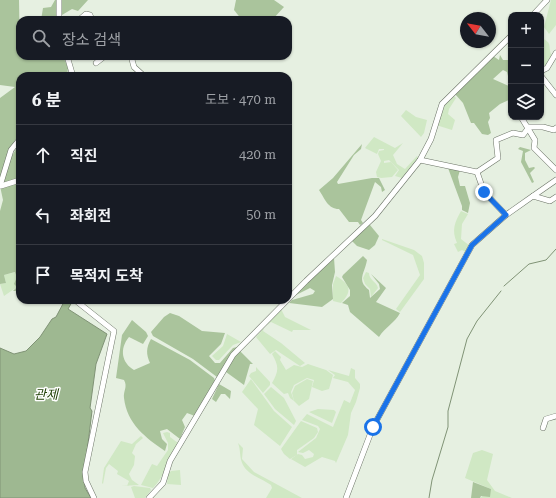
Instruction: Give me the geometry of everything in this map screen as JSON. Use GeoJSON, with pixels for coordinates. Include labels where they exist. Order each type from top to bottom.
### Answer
{"type":"FeatureCollection","features":[{"type":"Feature","properties":{"kind":"street"},"geometry":{"type":"LineString","coordinates":[[59,0],[59,16]]}},
{"type":"Feature","properties":{"kind":"street"},"geometry":{"type":"LineString","coordinates":[[536,12],[546,0]]}},
{"type":"Feature","properties":{"kind":"street"},"geometry":{"type":"LineString","coordinates":[[292,295],[375,216],[420,160],[431,139],[442,104],[508,39]]}},
{"type":"Feature","properties":{"kind":"street"},"geometry":{"type":"LineString","coordinates":[[544,70],[547,68],[556,53]]}},
{"type":"Feature","properties":{"kind":"street"},"geometry":{"type":"LineString","coordinates":[[68,60],[71,72]]}},
{"type":"Feature","properties":{"kind":"street"},"geometry":{"type":"LineString","coordinates":[[96,63],[100,60]]}},
{"type":"Feature","properties":{"kind":"street"},"geometry":{"type":"LineString","coordinates":[[132,60],[134,67],[140,72]]}},
{"type":"Feature","properties":{"kind":"street"},"geometry":{"type":"LineString","coordinates":[[544,80],[556,95]]}},
{"type":"Feature","properties":{"kind":"street"},"geometry":{"type":"LineString","coordinates":[[523,120],[529,127],[535,140],[534,148],[556,170]]}},
{"type":"Feature","properties":{"kind":"street"},"geometry":{"type":"LineString","coordinates":[[420,160],[477,172],[498,158],[496,140],[513,133],[523,135],[529,127]]}},
{"type":"Feature","properties":{"kind":"street"},"geometry":{"type":"LineString","coordinates":[[529,127],[543,127],[554,130],[556,128]]}},
{"type":"Feature","properties":{"kind":"street"},"geometry":{"type":"LineString","coordinates":[[0,186],[11,150],[16,144]]}},
{"type":"Feature","properties":{"kind":"street"},"geometry":{"type":"LineString","coordinates":[[477,172],[484,192],[506,215]]}},
{"type":"Feature","properties":{"kind":"street"},"geometry":{"type":"LineString","coordinates":[[346,498],[373,427],[472,245],[506,215],[556,180]]}},
{"type":"Feature","properties":{"kind":"street"},"geometry":{"type":"LineString","coordinates":[[0,186],[16,181]]}},
{"type":"Feature","properties":{"kind":"street"},"geometry":{"type":"LineString","coordinates":[[534,196],[550,201],[556,197]]}},
{"type":"Feature","properties":{"kind":"street"},"geometry":{"type":"LineString","coordinates":[[80,304],[114,331],[85,472],[86,481],[94,498]]}},
{"type":"Feature","properties":{"kind":"street"},"geometry":{"type":"LineString","coordinates":[[149,498],[163,483],[170,461],[233,355],[283,304]]}},
{"type":"Feature","properties":{"kind":"street"},"geometry":{"type":"LineString","coordinates":[[543,428],[546,420],[556,416]]}},
{"type":"Feature","properties":{"kind":"shaded area"},"geometry":{"type":"Polygon","coordinates":[[[0,0],[19,0],[19,16],[16,16],[16,60],[65,60],[68,68],[68,72],[16,72],[16,139],[8,152],[11,157],[16,149],[16,274],[15,272],[4,275],[6,283],[0,284],[0,211],[3,200],[0,186],[0,98],[15,87],[0,85],[0,0]]]}},
{"type":"Feature","properties":{"kind":"shaded area"},"geometry":{"type":"Polygon","coordinates":[[[55,0],[88,0],[78,11],[72,9],[62,15],[58,7],[58,16],[42,16],[43,8],[51,7],[55,0]]]}},
{"type":"Feature","properties":{"kind":"shaded area"},"geometry":{"type":"Polygon","coordinates":[[[236,0],[274,0],[284,7],[276,16],[239,16],[234,10],[236,0]]]}},
{"type":"Feature","properties":{"kind":"shaded area"},"geometry":{"type":"Polygon","coordinates":[[[551,0],[556,0],[556,25],[549,34],[544,27],[551,0]]]}},
{"type":"Feature","properties":{"kind":"shaded area"},"geometry":{"type":"Polygon","coordinates":[[[544,40],[549,44],[552,56],[545,66],[544,40]]]}},
{"type":"Feature","properties":{"kind":"shaded area"},"geometry":{"type":"Polygon","coordinates":[[[500,55],[503,60],[508,60],[508,76],[507,72],[503,70],[493,79],[508,86],[508,100],[500,104],[489,113],[490,118],[488,122],[491,133],[488,135],[482,134],[474,123],[471,123],[463,103],[455,94],[493,56],[499,60],[500,55]]]}},
{"type":"Feature","properties":{"kind":"shaded area"},"geometry":{"type":"Polygon","coordinates":[[[454,96],[456,98],[449,109],[448,114],[455,120],[452,130],[436,125],[445,105],[454,96]]]}},
{"type":"Feature","properties":{"kind":"shaded area"},"geometry":{"type":"Polygon","coordinates":[[[406,110],[416,117],[427,120],[424,133],[421,137],[401,116],[406,110]]]}},
{"type":"Feature","properties":{"kind":"shaded area"},"geometry":{"type":"Polygon","coordinates":[[[374,137],[395,148],[403,143],[393,155],[397,164],[405,169],[417,156],[418,158],[402,178],[395,176],[399,170],[389,160],[384,161],[384,149],[379,149],[377,154],[365,148],[374,137]]]}},
{"type":"Feature","properties":{"kind":"shaded area"},"geometry":{"type":"Polygon","coordinates":[[[362,144],[361,149],[354,155],[337,182],[338,184],[379,178],[385,190],[382,192],[381,187],[375,182],[361,220],[363,223],[360,225],[358,222],[349,222],[339,209],[335,209],[329,205],[319,190],[333,178],[362,144]]]}},
{"type":"Feature","properties":{"kind":"shaded area"},"geometry":{"type":"Polygon","coordinates":[[[520,147],[531,150],[525,153],[525,160],[529,168],[535,168],[530,173],[534,182],[532,183],[521,162],[523,151],[518,149],[520,147]]]}},
{"type":"Feature","properties":{"kind":"shaded area"},"geometry":{"type":"Polygon","coordinates":[[[384,150],[384,163],[391,162],[398,170],[392,177],[381,178],[377,177],[376,172],[381,161],[378,154],[379,151],[384,150]]]}},
{"type":"Feature","properties":{"kind":"shaded area"},"geometry":{"type":"Polygon","coordinates":[[[448,168],[460,170],[458,177],[460,186],[465,186],[470,203],[468,213],[462,210],[462,206],[448,168]]]}},
{"type":"Feature","properties":{"kind":"shaded area"},"geometry":{"type":"Polygon","coordinates":[[[461,211],[468,214],[462,224],[461,239],[470,246],[467,253],[462,250],[458,252],[454,244],[457,243],[454,234],[454,226],[461,211]]]}},
{"type":"Feature","properties":{"kind":"shaded area"},"geometry":{"type":"Polygon","coordinates":[[[368,225],[370,225],[379,236],[375,245],[369,250],[357,246],[352,241],[368,225]]]}},
{"type":"Feature","properties":{"kind":"shaded area"},"geometry":{"type":"Polygon","coordinates":[[[382,239],[414,250],[422,256],[424,263],[424,279],[400,312],[396,309],[420,275],[413,255],[382,239]]]}},
{"type":"Feature","properties":{"kind":"shaded area"},"geometry":{"type":"Polygon","coordinates":[[[363,256],[367,260],[362,280],[369,290],[370,298],[380,289],[379,284],[371,274],[386,288],[376,302],[400,313],[379,337],[350,312],[348,305],[342,303],[350,296],[350,290],[342,277],[363,256]]]}},
{"type":"Feature","properties":{"kind":"shaded area"},"geometry":{"type":"Polygon","coordinates":[[[334,258],[335,272],[332,285],[333,299],[322,307],[292,303],[292,300],[313,294],[315,291],[310,288],[294,296],[334,258]]]}},
{"type":"Feature","properties":{"kind":"shaded area"},"geometry":{"type":"Polygon","coordinates":[[[16,272],[16,288],[4,296],[0,284],[6,283],[4,275],[16,272]]]}},
{"type":"Feature","properties":{"kind":"shaded area"},"geometry":{"type":"Polygon","coordinates":[[[366,272],[369,273],[370,277],[378,288],[371,297],[370,289],[365,284],[363,278],[366,272]]]}},
{"type":"Feature","properties":{"kind":"shaded area"},"geometry":{"type":"Polygon","coordinates":[[[336,276],[347,285],[348,288],[347,295],[341,303],[333,301],[333,284],[336,276]]]}},
{"type":"Feature","properties":{"kind":"shaded area"},"geometry":{"type":"Polygon","coordinates":[[[281,309],[285,317],[311,330],[293,330],[292,332],[271,322],[266,326],[281,309]]]}},
{"type":"Feature","properties":{"kind":"shaded area"},"geometry":{"type":"Polygon","coordinates":[[[170,313],[179,316],[202,331],[225,333],[221,344],[209,356],[215,363],[220,363],[233,348],[237,347],[217,377],[193,359],[153,336],[151,332],[164,317],[170,313]]]}},
{"type":"Feature","properties":{"kind":"shaded area"},"geometry":{"type":"Polygon","coordinates":[[[132,320],[146,332],[148,336],[143,344],[129,337],[124,346],[123,355],[125,360],[134,370],[150,363],[147,351],[151,339],[190,360],[214,378],[215,381],[195,416],[187,413],[182,420],[185,427],[180,439],[167,429],[160,431],[162,439],[167,444],[165,451],[144,435],[133,423],[126,407],[124,396],[125,382],[124,380],[116,378],[122,335],[132,320]]]}},
{"type":"Feature","properties":{"kind":"shaded area"},"geometry":{"type":"Polygon","coordinates":[[[264,328],[263,331],[281,343],[305,363],[300,366],[276,350],[270,354],[256,337],[264,328]]]}},
{"type":"Feature","properties":{"kind":"shaded area"},"geometry":{"type":"Polygon","coordinates":[[[227,334],[241,342],[233,345],[219,360],[216,360],[212,356],[223,346],[227,334]]]}},
{"type":"Feature","properties":{"kind":"shaded area"},"geometry":{"type":"Polygon","coordinates":[[[240,351],[253,364],[250,364],[244,385],[226,372],[235,356],[240,351]]]}},
{"type":"Feature","properties":{"kind":"shaded area"},"geometry":{"type":"Polygon","coordinates":[[[275,351],[281,357],[280,360],[286,370],[294,365],[302,367],[308,364],[326,370],[333,375],[329,389],[322,391],[312,387],[314,380],[307,378],[294,385],[291,392],[294,401],[290,398],[288,393],[284,394],[272,383],[277,372],[277,365],[272,354],[275,351]]]}},
{"type":"Feature","properties":{"kind":"shaded area"},"geometry":{"type":"Polygon","coordinates":[[[256,367],[270,382],[270,385],[263,393],[249,376],[251,373],[256,371],[256,367]]]}},
{"type":"Feature","properties":{"kind":"shaded area"},"geometry":{"type":"Polygon","coordinates":[[[351,368],[355,370],[355,378],[360,384],[360,388],[351,413],[348,435],[336,463],[335,461],[322,457],[305,467],[291,459],[298,454],[302,455],[305,459],[313,457],[314,454],[309,450],[303,453],[298,452],[316,438],[320,429],[318,426],[302,420],[307,414],[333,427],[344,400],[350,403],[355,390],[348,382],[333,378],[335,375],[328,370],[349,376],[351,368]]]}},
{"type":"Feature","properties":{"kind":"shaded area"},"geometry":{"type":"Polygon","coordinates":[[[251,379],[274,411],[292,427],[280,446],[254,425],[258,409],[242,392],[251,379]]]}},
{"type":"Feature","properties":{"kind":"shaded area"},"geometry":{"type":"Polygon","coordinates":[[[307,379],[313,381],[309,399],[299,406],[294,401],[292,393],[295,386],[307,379]]]}},
{"type":"Feature","properties":{"kind":"shaded area"},"geometry":{"type":"Polygon","coordinates":[[[219,384],[231,391],[230,399],[225,394],[221,394],[216,402],[212,399],[219,384]]]}},
{"type":"Feature","properties":{"kind":"shaded area"},"geometry":{"type":"Polygon","coordinates":[[[271,387],[284,398],[296,421],[294,425],[275,409],[264,394],[271,387]]]}},
{"type":"Feature","properties":{"kind":"shaded area"},"geometry":{"type":"Polygon","coordinates":[[[318,409],[334,410],[336,412],[332,423],[309,412],[318,409]]]}},
{"type":"Feature","properties":{"kind":"shaded area"},"geometry":{"type":"Polygon","coordinates":[[[301,421],[317,428],[318,432],[314,438],[297,450],[297,455],[290,459],[281,449],[301,421]]]}},
{"type":"Feature","properties":{"kind":"shaded area"},"geometry":{"type":"Polygon","coordinates":[[[163,433],[170,433],[170,437],[178,443],[164,472],[153,488],[141,485],[152,464],[157,466],[168,450],[168,443],[163,433]]]}},
{"type":"Feature","properties":{"kind":"shaded area"},"geometry":{"type":"Polygon","coordinates":[[[141,436],[143,438],[136,444],[132,453],[135,456],[134,465],[129,474],[132,480],[139,485],[127,486],[129,481],[117,474],[118,471],[109,464],[106,468],[103,484],[104,468],[121,441],[132,444],[141,436]]]}},
{"type":"Feature","properties":{"kind":"shaded area"},"geometry":{"type":"Polygon","coordinates":[[[238,443],[243,448],[242,459],[254,472],[302,498],[266,498],[272,488],[271,485],[248,472],[243,465],[238,443]]]}},
{"type":"Feature","properties":{"kind":"shaded area"},"geometry":{"type":"Polygon","coordinates":[[[482,450],[493,454],[487,480],[495,491],[512,498],[480,498],[491,489],[465,478],[473,453],[482,450]]]}},
{"type":"Feature","properties":{"kind":"shaded area"},"geometry":{"type":"Polygon","coordinates":[[[180,470],[181,485],[167,484],[168,474],[171,471],[180,470]]]}},
{"type":"Feature","properties":{"kind":"shaded area"},"geometry":{"type":"Polygon","coordinates":[[[473,482],[491,489],[490,497],[481,496],[480,498],[471,498],[473,482]]]}},
{"type":"Feature","properties":{"kind":"shaded area"},"geometry":{"type":"Polygon","coordinates":[[[131,487],[150,488],[151,490],[145,498],[135,498],[131,487]]]}},
{"type":"Feature","properties":{"kind":"water","name":"관제"},"geometry":{"type":"Polygon","coordinates":[[[63,304],[71,304],[68,309],[107,334],[96,364],[90,408],[92,411],[84,476],[85,488],[91,498],[0,498],[0,348],[14,354],[26,351],[40,337],[52,319],[56,317],[63,304]]]}},
{"type":"Feature","properties":{"kind":"waterway"},"geometry":{"type":"LineString","coordinates":[[504,286],[529,264],[546,260],[556,249]]}},
{"type":"Feature","properties":{"kind":"waterway"},"geometry":{"type":"LineString","coordinates":[[429,498],[432,480],[448,427],[448,411],[467,339],[477,321],[501,291]]}},
{"type":"Feature","properties":{"kind":"route"},"geometry":{"type":"LineString","coordinates":[[373,427],[472,245],[506,215],[484,192]]}}]}
